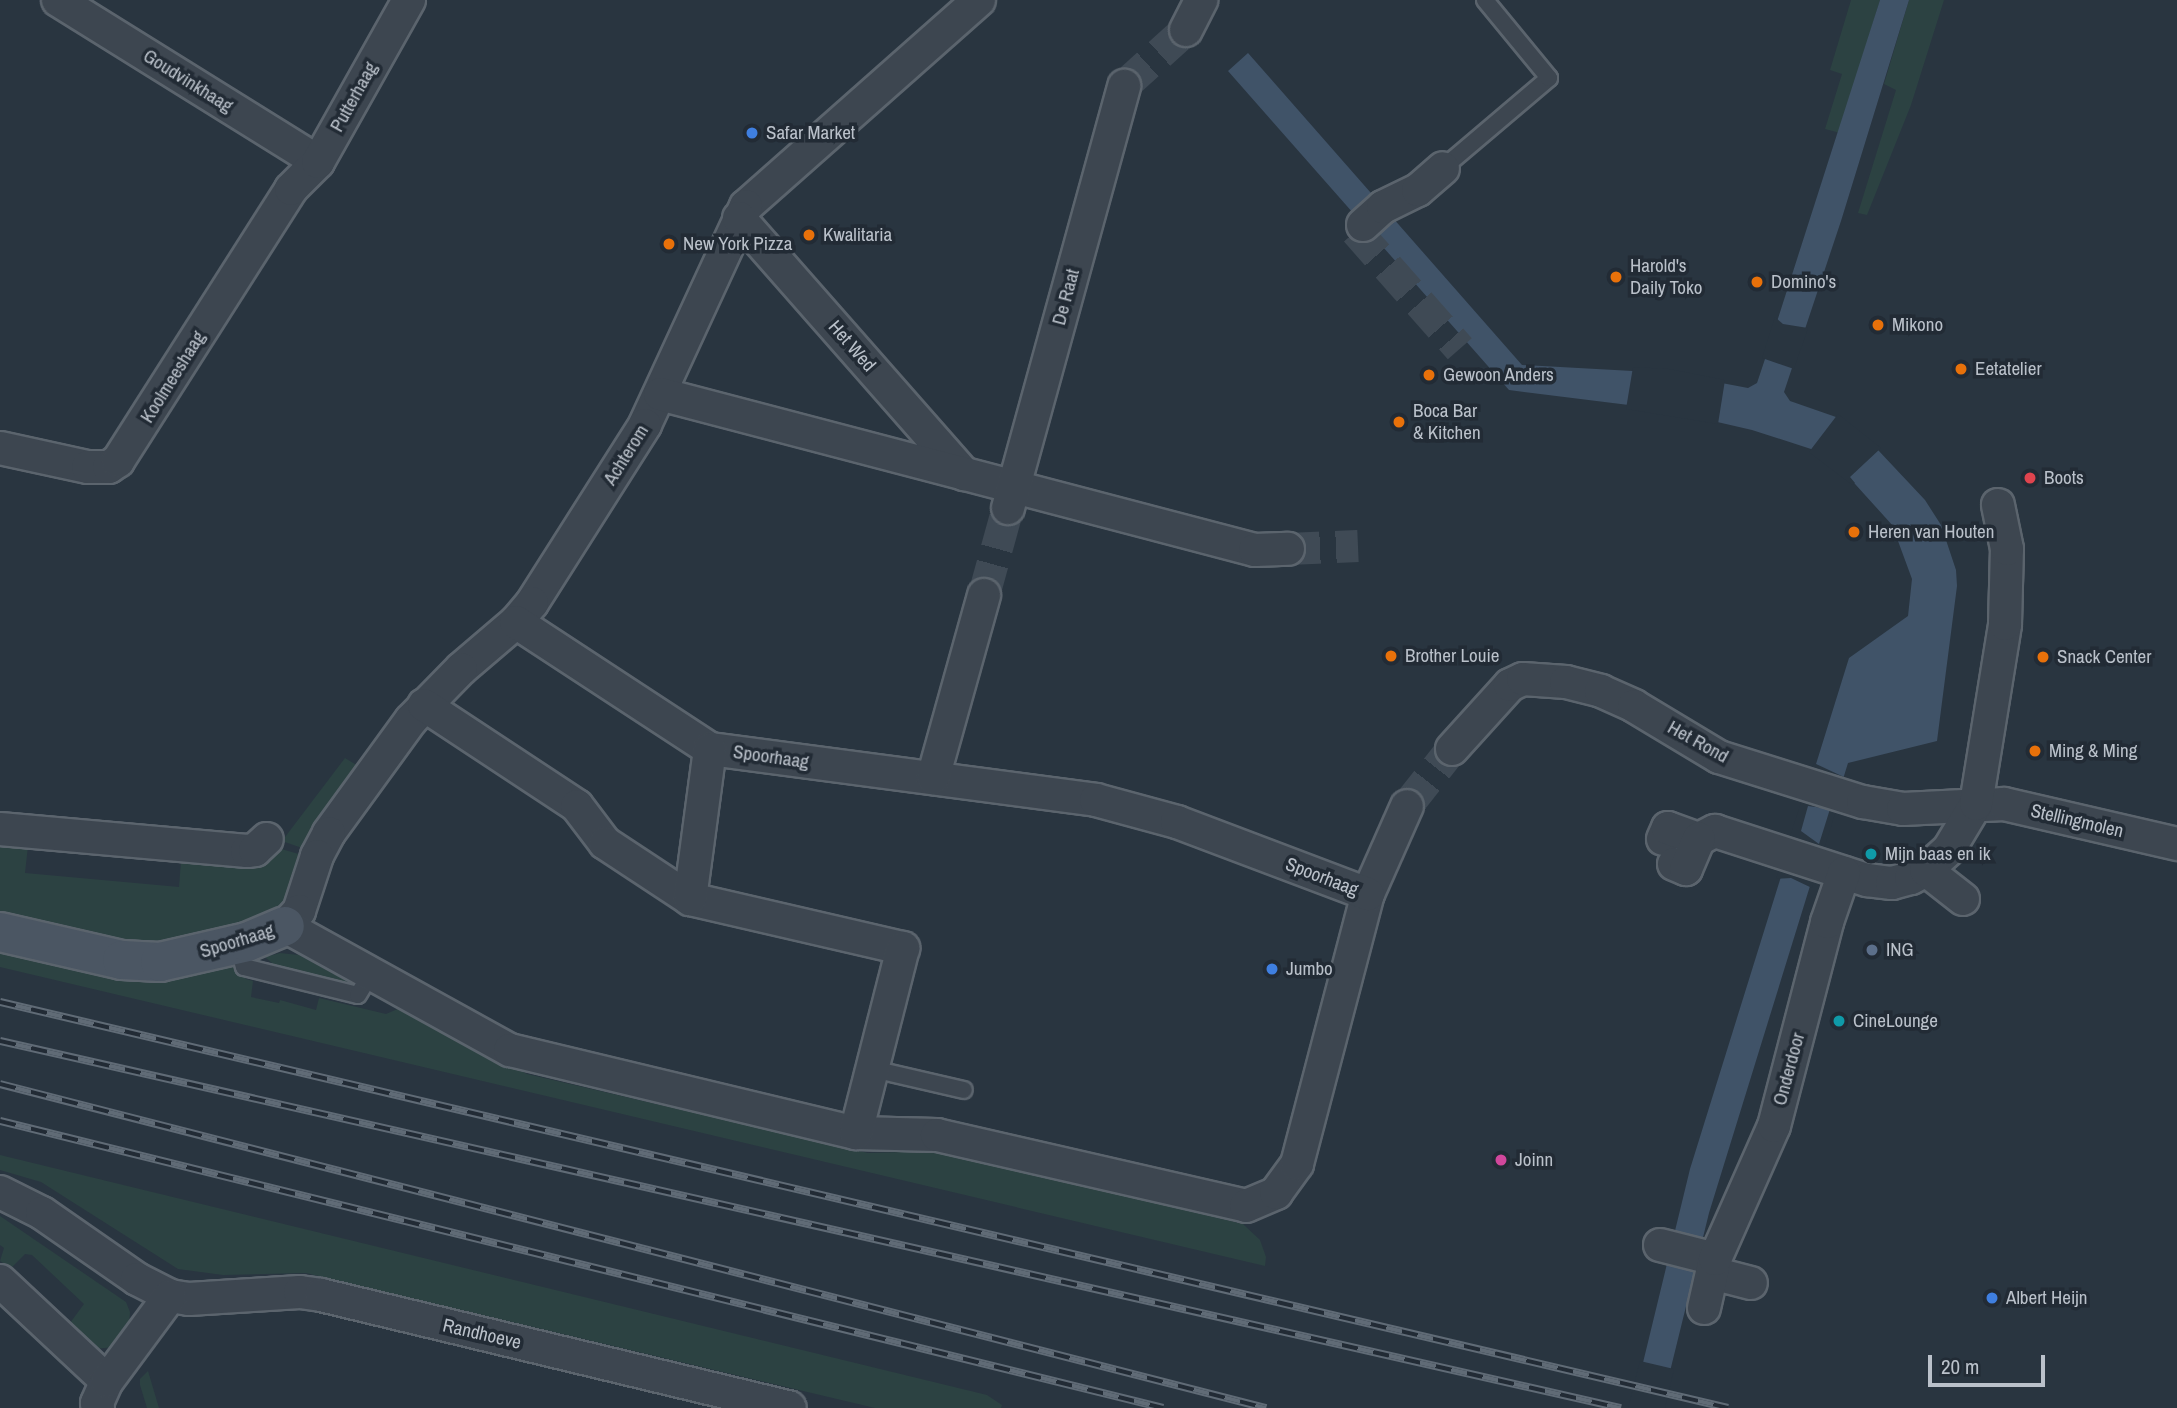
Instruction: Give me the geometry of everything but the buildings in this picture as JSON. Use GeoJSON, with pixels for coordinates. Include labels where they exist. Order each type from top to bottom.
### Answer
{"type":"FeatureCollection","features":[{"type":"Feature","properties":{"kind":"street","name":"Goudvinkhaag"},"geometry":{"type":"LineString","coordinates":[[58,0],[318,162]]}},
{"type":"Feature","properties":{"kind":"street","name":"Putterhaag"},"geometry":{"type":"LineString","coordinates":[[291,189],[318,162],[409,0]]}},
{"type":"Feature","properties":{"kind":"street","name":"Achterom"},"geometry":{"type":"LineString","coordinates":[[285,926],[299,911],[317,856],[329,833],[424,705],[516,622],[532,603],[645,425],[738,218],[759,191],[979,0]]}},
{"type":"Feature","properties":{"kind":"street"},"geometry":{"type":"LineString","coordinates":[[1186,30],[1201,0]]}},
{"type":"Feature","properties":{"kind":"street","name":"De Raat"},"geometry":{"type":"LineString","coordinates":[[1011,497],[1124,86]]}},
{"type":"Feature","properties":{"kind":"street"},"geometry":{"type":"LineString","coordinates":[[1373,216],[1418,190],[1443,169]]}},
{"type":"Feature","properties":{"kind":"street","name":"Koolmeeshaag"},"geometry":{"type":"LineString","coordinates":[[0,448],[88,467],[109,467],[118,461],[291,189]]}},
{"type":"Feature","properties":{"kind":"street","name":"Het Wed"},"geometry":{"type":"LineString","coordinates":[[738,218],[964,474]]}},
{"type":"Feature","properties":{"kind":"street"},"geometry":{"type":"LineString","coordinates":[[660,394],[964,474],[1011,497],[1255,550],[1288,549]]}},
{"type":"Feature","properties":{"kind":"street"},"geometry":{"type":"LineString","coordinates":[[1668,852],[1686,869],[1699,839],[1715,831],[1833,870],[1892,883],[1911,878],[1926,870],[1949,849],[1976,804],[2007,600],[2007,549],[1998,505]]}},
{"type":"Feature","properties":{"kind":"street"},"geometry":{"type":"LineString","coordinates":[[933,778],[984,595]]}},
{"type":"Feature","properties":{"kind":"street","name":"Spoorhaag"},"geometry":{"type":"LineString","coordinates":[[0,932],[142,962],[160,962],[237,944],[268,935],[285,926],[510,1050],[856,1133],[937,1135],[1236,1206],[1257,1204],[1285,1185],[1297,1164],[1350,961],[1378,892],[1177,822],[1096,800],[710,749],[516,622]]}},
{"type":"Feature","properties":{"kind":"street","name":"Het Rond"},"geometry":{"type":"LineString","coordinates":[[1452,749],[1510,685],[1524,679],[1540,678],[1601,691],[1659,720],[1719,757],[1844,797],[1903,809],[1976,804]]}},
{"type":"Feature","properties":{"kind":"street"},"geometry":{"type":"LineString","coordinates":[[424,705],[577,806],[605,843],[690,899],[903,948],[856,1133]]}},
{"type":"Feature","properties":{"kind":"street","name":"Spoorhaag"},"geometry":{"type":"LineString","coordinates":[[690,899],[710,749]]}},
{"type":"Feature","properties":{"kind":"street","name":"Stellingmolen"},"geometry":{"type":"LineString","coordinates":[[1976,804],[2004,804],[2177,844]]}},
{"type":"Feature","properties":{"kind":"street"},"geometry":{"type":"LineString","coordinates":[[1378,892],[1407,806]]}},
{"type":"Feature","properties":{"kind":"street"},"geometry":{"type":"LineString","coordinates":[[0,830],[247,851],[255,850],[267,839]]}},
{"type":"Feature","properties":{"kind":"street","name":"Onderdoor"},"geometry":{"type":"LineString","coordinates":[[1704,1308],[1711,1263],[1774,1126],[1827,922],[1833,870]]}},
{"type":"Feature","properties":{"kind":"street"},"geometry":{"type":"LineString","coordinates":[[1926,870],[1963,899]]}},
{"type":"Feature","properties":{"kind":"street","name":"Randhoeve"},"geometry":{"type":"LineString","coordinates":[[0,1192],[42,1213],[137,1279],[170,1296],[189,1299],[300,1292],[321,1295],[790,1408]]}},
{"type":"Feature","properties":{"kind":"street"},"geometry":{"type":"LineString","coordinates":[[1660,1245],[1711,1263],[1751,1283]]}},
{"type":"Feature","properties":{"kind":"street"},"geometry":{"type":"LineString","coordinates":[[0,1281],[102,1394],[170,1296]]}},
{"type":"Feature","properties":{"kind":"lane"},"geometry":{"type":"LineString","coordinates":[[1443,169],[1549,78],[1485,0]]}},
{"type":"Feature","properties":{"kind":"lane"},"geometry":{"type":"LineString","coordinates":[[237,944],[244,967],[358,995],[371,973]]}},
{"type":"Feature","properties":{"kind":"lane"},"geometry":{"type":"LineString","coordinates":[[873,1069],[964,1090]]}},
{"type":"Feature","properties":{"kind":"green space"},"geometry":{"type":"Polygon","coordinates":[[[1851,0],[1880,0],[1840,133],[1825,129],[1842,74],[1830,70],[1851,0]]]}},
{"type":"Feature","properties":{"kind":"green space"},"geometry":{"type":"Polygon","coordinates":[[[1909,0],[1944,0],[1911,105],[1867,215],[1858,213],[1896,90],[1884,84],[1909,0]]]}},
{"type":"Feature","properties":{"kind":"green space"},"geometry":{"type":"Polygon","coordinates":[[[345,758],[358,766],[320,819],[305,849],[282,841],[345,758]]]}},
{"type":"Feature","properties":{"kind":"green space"},"geometry":{"type":"Polygon","coordinates":[[[0,838],[28,846],[25,873],[179,887],[181,861],[278,848],[302,855],[291,892],[265,920],[162,943],[123,942],[0,913],[0,838]]]}},
{"type":"Feature","properties":{"kind":"green space"},"geometry":{"type":"Polygon","coordinates":[[[0,949],[236,964],[246,979],[253,981],[251,997],[279,1003],[280,1000],[316,1010],[319,998],[386,1014],[400,1008],[527,1074],[868,1153],[941,1151],[1243,1224],[1260,1240],[1266,1257],[1265,1266],[0,967],[0,949]]]}},
{"type":"Feature","properties":{"kind":"green space"},"geometry":{"type":"Polygon","coordinates":[[[280,953],[299,955],[351,983],[273,964],[265,957],[280,953]]]}},
{"type":"Feature","properties":{"kind":"green space"},"geometry":{"type":"Polygon","coordinates":[[[0,1155],[987,1395],[1002,1405],[1001,1408],[875,1408],[306,1273],[223,1275],[178,1269],[41,1182],[0,1170],[0,1155]]]}},
{"type":"Feature","properties":{"kind":"green space"},"geometry":{"type":"Polygon","coordinates":[[[0,1216],[126,1302],[130,1312],[129,1325],[114,1347],[95,1349],[71,1327],[70,1323],[84,1304],[32,1255],[25,1254],[11,1268],[0,1261],[4,1248],[0,1245],[0,1216]]]}},
{"type":"Feature","properties":{"kind":"green space"},"geometry":{"type":"Polygon","coordinates":[[[148,1371],[159,1408],[147,1408],[140,1385],[140,1379],[148,1371]]]}},
{"type":"Feature","properties":{"kind":"water"},"geometry":{"type":"Polygon","coordinates":[[[1880,0],[1909,0],[1841,221],[1784,392],[1790,401],[1836,417],[1878,450],[1925,500],[1941,525],[1956,570],[1957,586],[1937,741],[1848,763],[1709,1213],[1661,1408],[1632,1408],[1690,1169],[1849,658],[1908,616],[1912,579],[1898,541],[1903,537],[1846,474],[1811,449],[1752,430],[1661,409],[1509,390],[1228,71],[1248,53],[1522,365],[1669,373],[1748,388],[1757,383],[1880,0]]]}},
{"type":"Feature","properties":{"kind":"pier"},"geometry":{"type":"Polygon","coordinates":[[[1775,317],[1783,324],[1808,328],[1794,369],[1762,358],[1775,317]]]}},
{"type":"Feature","properties":{"kind":"pier"},"geometry":{"type":"Polygon","coordinates":[[[1633,367],[1669,369],[1725,380],[1718,424],[1626,409],[1633,367]]]}},
{"type":"Feature","properties":{"kind":"pier"},"geometry":{"type":"Polygon","coordinates":[[[1838,414],[1881,448],[1850,477],[1855,483],[1852,485],[1809,452],[1838,414]]]}},
{"type":"Feature","properties":{"kind":"pier"},"geometry":{"type":"Polygon","coordinates":[[[1814,763],[1846,778],[1812,888],[1791,878],[1776,879],[1814,763]],[[1808,806],[1801,831],[1819,844],[1830,809],[1808,806]]]}},
{"type":"Feature","properties":{"kind":"pier"},"geometry":{"type":"Polygon","coordinates":[[[1640,1361],[1674,1369],[1665,1408],[1628,1408],[1640,1361]]]}},
{"type":"Feature","properties":{"kind":"tunnel"},"geometry":{"type":"LineString","coordinates":[[1124,86],[1186,30]]}},
{"type":"Feature","properties":{"kind":"tunnel"},"geometry":{"type":"LineString","coordinates":[[1363,225],[1356,231],[1460,349]]}},
{"type":"Feature","properties":{"kind":"tunnel"},"geometry":{"type":"LineString","coordinates":[[984,595],[1008,508]]}},
{"type":"Feature","properties":{"kind":"tunnel"},"geometry":{"type":"LineString","coordinates":[[1288,549],[1358,546]]}},
{"type":"Feature","properties":{"kind":"tunnel"},"geometry":{"type":"LineString","coordinates":[[1407,806],[1452,749]]}},
{"type":"Feature","properties":{"kind":"railway"},"geometry":{"type":"LineString","coordinates":[[0,1002],[1728,1408]]}},
{"type":"Feature","properties":{"kind":"railway"},"geometry":{"type":"LineString","coordinates":[[0,1041],[1621,1408]]}},
{"type":"Feature","properties":{"kind":"railway"},"geometry":{"type":"LineString","coordinates":[[0,1084],[1266,1408]]}},
{"type":"Feature","properties":{"kind":"railway"},"geometry":{"type":"LineString","coordinates":[[0,1121],[1163,1408]]}},
{"type":"Feature","properties":{"kind":"place","name":"Safar Market"},"geometry":{"type":"Point","coordinates":[752,133]}},
{"type":"Feature","properties":{"kind":"place","name":"Kwalitaria"},"geometry":{"type":"Point","coordinates":[809,235]}},
{"type":"Feature","properties":{"kind":"place","name":"New York Pizza"},"geometry":{"type":"Point","coordinates":[669,244]}},
{"type":"Feature","properties":{"kind":"place","name":"Harold's Daily Toko"},"geometry":{"type":"Point","coordinates":[1616,277]}},
{"type":"Feature","properties":{"kind":"place","name":"Domino's"},"geometry":{"type":"Point","coordinates":[1757,282]}},
{"type":"Feature","properties":{"kind":"place","name":"Mikono"},"geometry":{"type":"Point","coordinates":[1878,325]}},
{"type":"Feature","properties":{"kind":"place","name":"Eetatelier"},"geometry":{"type":"Point","coordinates":[1961,369]}},
{"type":"Feature","properties":{"kind":"place","name":"Gewoon Anders"},"geometry":{"type":"Point","coordinates":[1429,375]}},
{"type":"Feature","properties":{"kind":"place","name":"Boca Bar & Kitchen"},"geometry":{"type":"Point","coordinates":[1399,422]}},
{"type":"Feature","properties":{"kind":"place","name":"Boots"},"geometry":{"type":"Point","coordinates":[2030,478]}},
{"type":"Feature","properties":{"kind":"place","name":"Heren van Houten"},"geometry":{"type":"Point","coordinates":[1854,532]}},
{"type":"Feature","properties":{"kind":"place","name":"Brother Louie"},"geometry":{"type":"Point","coordinates":[1391,656]}},
{"type":"Feature","properties":{"kind":"place","name":"Snack Center"},"geometry":{"type":"Point","coordinates":[2043,657]}},
{"type":"Feature","properties":{"kind":"place","name":"Ming & Ming"},"geometry":{"type":"Point","coordinates":[2035,751]}},
{"type":"Feature","properties":{"kind":"place","name":"Mijn baas en ik"},"geometry":{"type":"Point","coordinates":[1871,854]}},
{"type":"Feature","properties":{"kind":"place","name":"ING"},"geometry":{"type":"Point","coordinates":[1872,950]}},
{"type":"Feature","properties":{"kind":"place","name":"Jumbo"},"geometry":{"type":"Point","coordinates":[1272,969]}},
{"type":"Feature","properties":{"kind":"place","name":"CineLounge"},"geometry":{"type":"Point","coordinates":[1839,1021]}},
{"type":"Feature","properties":{"kind":"place","name":"Joinn"},"geometry":{"type":"Point","coordinates":[1501,1160]}},
{"type":"Feature","properties":{"kind":"place","name":"Albert Heijn"},"geometry":{"type":"Point","coordinates":[1992,1298]}}]}
